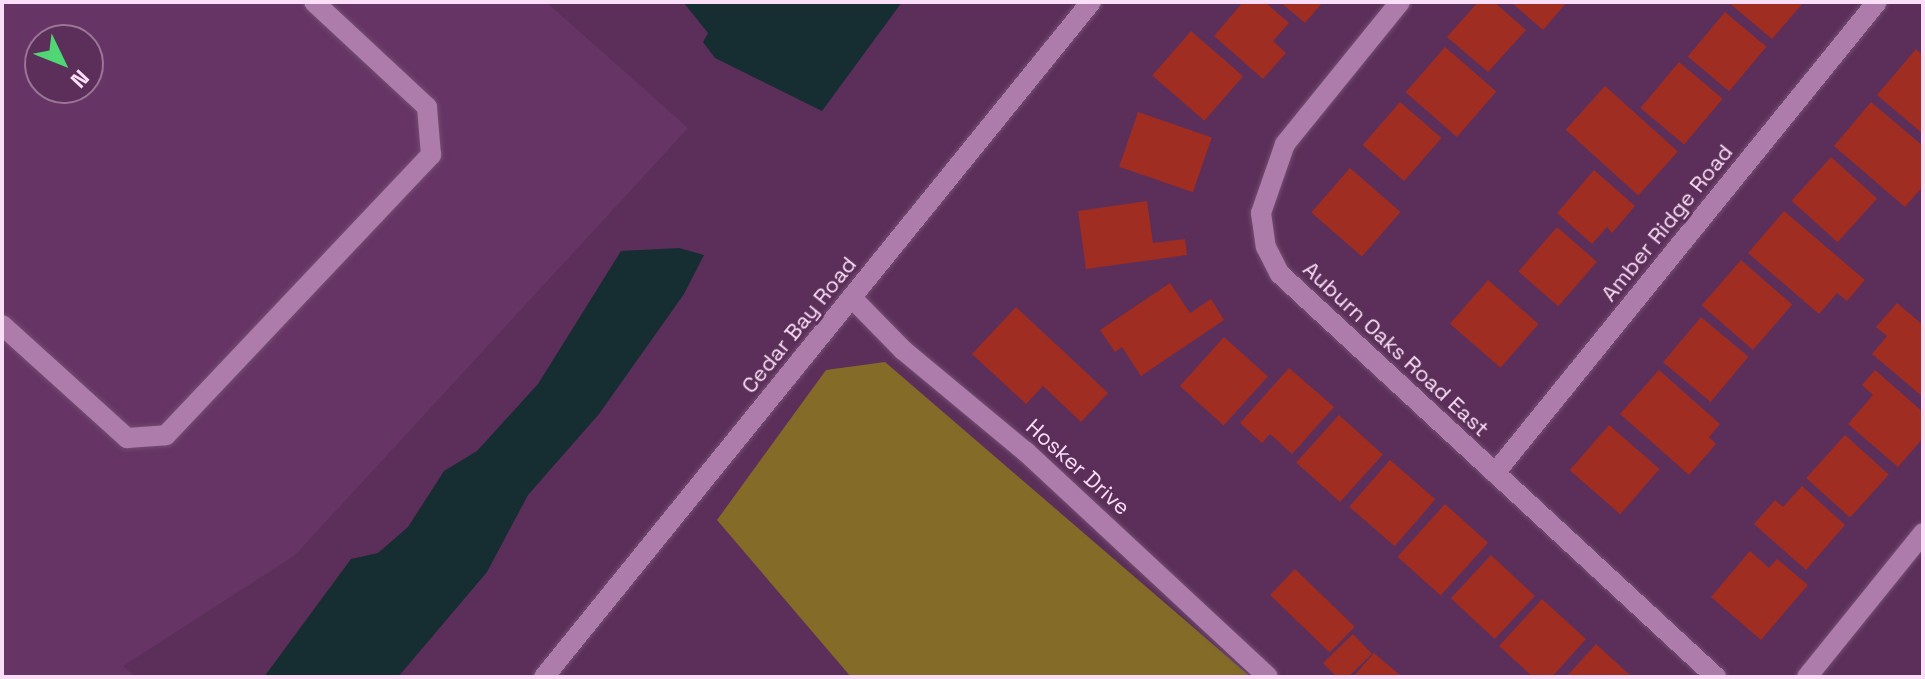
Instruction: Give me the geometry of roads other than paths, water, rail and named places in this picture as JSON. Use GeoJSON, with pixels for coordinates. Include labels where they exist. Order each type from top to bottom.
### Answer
{"type":"FeatureCollection","features":[{"type":"Feature","properties":{"kind":"street"},"geometry":{"type":"LineString","coordinates":[[2,325],[127,438],[166,435],[431,155],[427,107],[314,2]]}},
{"type":"Feature","properties":{"kind":"street","name":"Cedar Bay Road"},"geometry":{"type":"LineString","coordinates":[[544,677],[1091,2]]}},
{"type":"Feature","properties":{"kind":"street","name":"Auburn Oaks Road East"},"geometry":{"type":"LineString","coordinates":[[1400,2],[1285,144],[1261,213],[1266,247],[1280,274],[1716,677]]}},
{"type":"Feature","properties":{"kind":"street","name":"Amber Ridge Road"},"geometry":{"type":"LineString","coordinates":[[1495,473],[1877,2]]}},
{"type":"Feature","properties":{"kind":"street","name":"Hosker Drive"},"geometry":{"type":"LineString","coordinates":[[852,298],[903,350],[1037,462],[1268,677]]}},
{"type":"Feature","properties":{"kind":"street"},"geometry":{"type":"LineString","coordinates":[[1807,677],[1923,533]]}}]}
